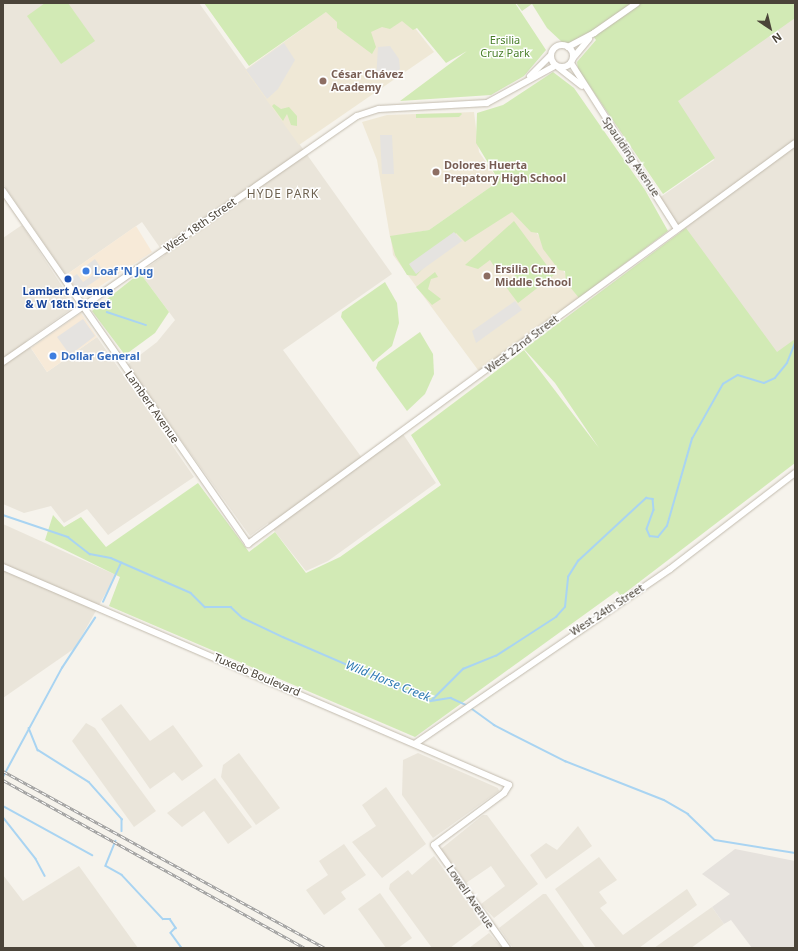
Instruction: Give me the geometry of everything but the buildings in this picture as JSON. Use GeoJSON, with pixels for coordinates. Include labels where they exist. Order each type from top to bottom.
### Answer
{"type":"FeatureCollection","features":[{"type":"Feature","properties":{"kind":"street"},"geometry":{"type":"LineString","coordinates":[[568,47],[594,34],[637,3]]}},
{"type":"Feature","properties":{"kind":"street"},"geometry":{"type":"LineString","coordinates":[[572,60],[594,34]]}},
{"type":"Feature","properties":{"kind":"street","name":"West 18th Street"},"geometry":{"type":"LineString","coordinates":[[520,85],[550,56],[556,46],[568,47]]}},
{"type":"Feature","properties":{"kind":"street","name":"Spaulding Avenue"},"geometry":{"type":"LineString","coordinates":[[568,47],[584,89],[648,180],[676,227]]}},
{"type":"Feature","properties":{"kind":"street"},"geometry":{"type":"LineString","coordinates":[[550,56],[557,67]]}},
{"type":"Feature","properties":{"kind":"street","name":"West 18th Street"},"geometry":{"type":"LineString","coordinates":[[3,362],[357,116],[379,109],[487,103],[572,60]]}},
{"type":"Feature","properties":{"kind":"street","name":"Spaulding Avenue"},"geometry":{"type":"LineString","coordinates":[[557,67],[584,89]]}},
{"type":"Feature","properties":{"kind":"street","name":"West 22nd Street"},"geometry":{"type":"LineString","coordinates":[[248,544],[456,394],[676,227],[795,143]]}},
{"type":"Feature","properties":{"kind":"street","name":"Lambert Avenue"},"geometry":{"type":"LineString","coordinates":[[3,191],[82,307],[248,544]]}},
{"type":"Feature","properties":{"kind":"street","name":"West 24th Street"},"geometry":{"type":"LineString","coordinates":[[416,744],[480,698],[670,568],[795,473]]}},
{"type":"Feature","properties":{"kind":"street","name":"Tuxedo Boulevard"},"geometry":{"type":"LineString","coordinates":[[3,567],[509,785],[504,793],[434,845]]}},
{"type":"Feature","properties":{"kind":"street","name":"Lowell Avenue"},"geometry":{"type":"LineString","coordinates":[[434,845],[507,948]]}},
{"type":"Feature","properties":{"kind":"shaded area"},"geometry":{"type":"Polygon","coordinates":[[[3,3],[199,3],[392,274],[283,350],[365,462],[403,434],[436,483],[328,561],[306,571],[268,523],[250,536],[127,365],[157,342],[175,320],[140,273],[165,255],[142,222],[66,275],[3,184],[3,3]]]}},
{"type":"Feature","properties":{"kind":"shaded area","name":"César Chávez Academy"},"geometry":{"type":"Polygon","coordinates":[[[330,9],[403,13],[434,52],[299,145],[245,70],[330,9]]]}},
{"type":"Feature","properties":{"kind":"shaded area"},"geometry":{"type":"Polygon","coordinates":[[[795,17],[795,382],[676,227],[659,198],[714,160],[675,102],[795,17]]]}},
{"type":"Feature","properties":{"kind":"shaded area"},"geometry":{"type":"Polygon","coordinates":[[[284,43],[295,60],[278,89],[267,99],[246,70],[284,43]]]}},
{"type":"Feature","properties":{"kind":"shaded area"},"geometry":{"type":"Polygon","coordinates":[[[390,46],[399,59],[400,69],[388,78],[376,79],[378,47],[390,46]]]}},
{"type":"Feature","properties":{"kind":"shaded area","name":"Dolores Huerta Prepatory High School"},"geometry":{"type":"Polygon","coordinates":[[[474,112],[479,152],[499,181],[429,230],[390,237],[377,160],[362,122],[387,115],[474,112]]]}},
{"type":"Feature","properties":{"kind":"shaded area"},"geometry":{"type":"Polygon","coordinates":[[[380,135],[392,135],[394,174],[382,174],[380,135]]]}},
{"type":"Feature","properties":{"kind":"shaded area","name":"Ersilia Cruz Middle School"},"geometry":{"type":"Polygon","coordinates":[[[501,182],[581,296],[483,370],[478,370],[393,255],[391,239],[431,232],[501,182]]]}},
{"type":"Feature","properties":{"kind":"shaded area"},"geometry":{"type":"Polygon","coordinates":[[[22,225],[75,306],[26,341],[47,372],[97,337],[194,477],[108,535],[87,509],[64,523],[51,506],[24,513],[3,504],[3,238],[22,225]]]}},
{"type":"Feature","properties":{"kind":"shaded area"},"geometry":{"type":"Polygon","coordinates":[[[136,226],[152,252],[82,298],[66,275],[136,226]]]}},
{"type":"Feature","properties":{"kind":"shaded area"},"geometry":{"type":"Polygon","coordinates":[[[454,232],[462,241],[416,274],[409,264],[454,232]]]}},
{"type":"Feature","properties":{"kind":"shaded area"},"geometry":{"type":"Polygon","coordinates":[[[95,259],[105,274],[79,292],[70,279],[77,274],[83,282],[93,275],[87,265],[95,259]]]}},
{"type":"Feature","properties":{"kind":"shaded area"},"geometry":{"type":"Polygon","coordinates":[[[515,301],[522,310],[476,343],[472,331],[515,301]]]}},
{"type":"Feature","properties":{"kind":"shaded area"},"geometry":{"type":"Polygon","coordinates":[[[81,313],[97,337],[47,372],[31,348],[81,313]]]}},
{"type":"Feature","properties":{"kind":"shaded area"},"geometry":{"type":"Polygon","coordinates":[[[83,319],[95,336],[70,355],[57,337],[83,319]]]}},
{"type":"Feature","properties":{"kind":"shaded area"},"geometry":{"type":"Polygon","coordinates":[[[3,524],[116,575],[75,648],[3,698],[3,524]]]}},
{"type":"Feature","properties":{"kind":"shaded area"},"geometry":{"type":"Polygon","coordinates":[[[121,704],[150,741],[173,725],[203,766],[182,781],[174,772],[150,789],[101,719],[121,704]]]}},
{"type":"Feature","properties":{"kind":"shaded area"},"geometry":{"type":"Polygon","coordinates":[[[86,723],[95,728],[156,811],[134,827],[72,741],[86,723]]]}},
{"type":"Feature","properties":{"kind":"shaded area"},"geometry":{"type":"Polygon","coordinates":[[[239,753],[280,808],[256,825],[221,777],[223,765],[239,753]]]}},
{"type":"Feature","properties":{"kind":"shaded area"},"geometry":{"type":"Polygon","coordinates":[[[418,753],[498,788],[499,791],[433,838],[402,795],[403,760],[418,753]]]}},
{"type":"Feature","properties":{"kind":"shaded area"},"geometry":{"type":"Polygon","coordinates":[[[215,778],[252,827],[228,844],[204,811],[182,827],[167,813],[215,778]]]}},
{"type":"Feature","properties":{"kind":"shaded area"},"geometry":{"type":"Polygon","coordinates":[[[386,787],[426,844],[382,878],[352,842],[376,826],[362,805],[386,787]]]}},
{"type":"Feature","properties":{"kind":"shaded area"},"geometry":{"type":"Polygon","coordinates":[[[483,815],[487,815],[538,884],[494,918],[481,904],[505,886],[491,866],[466,883],[441,849],[483,815]]]}},
{"type":"Feature","properties":{"kind":"shaded area"},"geometry":{"type":"Polygon","coordinates":[[[578,826],[592,846],[546,879],[530,855],[546,843],[557,850],[578,826]]]}},
{"type":"Feature","properties":{"kind":"shaded area"},"geometry":{"type":"Polygon","coordinates":[[[344,844],[366,875],[341,892],[346,899],[324,915],[306,890],[328,875],[319,861],[344,844]]]}},
{"type":"Feature","properties":{"kind":"shaded area"},"geometry":{"type":"Polygon","coordinates":[[[735,849],[795,861],[795,948],[752,948],[731,920],[724,924],[712,907],[730,894],[702,874],[735,849]]]}},
{"type":"Feature","properties":{"kind":"shaded area"},"geometry":{"type":"Polygon","coordinates":[[[434,856],[483,923],[450,948],[432,948],[389,889],[390,884],[408,870],[412,875],[434,856]]]}},
{"type":"Feature","properties":{"kind":"shaded area"},"geometry":{"type":"Polygon","coordinates":[[[599,857],[617,880],[599,892],[607,903],[600,908],[623,935],[687,889],[697,905],[639,948],[596,948],[555,889],[599,857]]]}},
{"type":"Feature","properties":{"kind":"shaded area"},"geometry":{"type":"Polygon","coordinates":[[[79,866],[138,948],[3,948],[3,875],[23,901],[79,866]]]}},
{"type":"Feature","properties":{"kind":"shaded area"},"geometry":{"type":"Polygon","coordinates":[[[380,893],[412,938],[398,948],[386,948],[358,909],[380,893]]]}},
{"type":"Feature","properties":{"kind":"shaded area"},"geometry":{"type":"Polygon","coordinates":[[[543,894],[546,894],[585,948],[513,948],[499,928],[543,894]]]}},
{"type":"Feature","properties":{"kind":"shaded area"},"geometry":{"type":"Polygon","coordinates":[[[712,907],[724,924],[691,948],[654,948],[712,907]]]}},
{"type":"Feature","properties":{"kind":"shaded area"},"geometry":{"type":"Polygon","coordinates":[[[489,933],[502,948],[469,948],[489,933]]]}},
{"type":"Feature","properties":{"kind":"green space"},"geometry":{"type":"Polygon","coordinates":[[[45,3],[68,3],[95,41],[61,64],[27,16],[45,3]]]}},
{"type":"Feature","properties":{"kind":"green space","name":"Ersilia Cruz Park"},"geometry":{"type":"Polygon","coordinates":[[[204,3],[515,3],[546,50],[524,76],[491,95],[400,101],[467,51],[446,63],[417,28],[413,30],[402,21],[390,29],[382,27],[371,32],[376,47],[372,54],[337,28],[337,22],[326,12],[249,66],[204,3]]]}},
{"type":"Feature","properties":{"kind":"green space"},"geometry":{"type":"Polygon","coordinates":[[[516,3],[795,3],[795,18],[678,101],[715,158],[663,194],[578,69],[577,62],[596,40],[590,32],[569,45],[563,43],[547,28],[532,4],[522,11],[516,3]]]}},
{"type":"Feature","properties":{"kind":"green space"},"geometry":{"type":"Polygon","coordinates":[[[553,72],[574,88],[645,190],[668,231],[579,298],[566,282],[565,271],[559,270],[543,249],[538,233],[531,232],[512,212],[465,242],[456,233],[416,276],[407,275],[395,255],[390,236],[429,230],[499,181],[476,143],[477,113],[503,105],[553,72]]]}},
{"type":"Feature","properties":{"kind":"green space"},"geometry":{"type":"Polygon","coordinates":[[[274,104],[281,109],[289,107],[297,116],[297,126],[291,125],[287,114],[283,121],[272,106],[274,104]]]}},
{"type":"Feature","properties":{"kind":"green space"},"geometry":{"type":"Polygon","coordinates":[[[416,114],[462,114],[459,117],[416,118],[416,114]]]}},
{"type":"Feature","properties":{"kind":"green space"},"geometry":{"type":"Polygon","coordinates":[[[514,221],[554,275],[518,303],[506,287],[506,282],[515,276],[510,268],[500,275],[490,260],[478,269],[465,265],[514,221]]]}},
{"type":"Feature","properties":{"kind":"green space"},"geometry":{"type":"Polygon","coordinates":[[[686,228],[777,352],[795,339],[795,463],[621,596],[617,591],[415,737],[109,606],[120,577],[45,540],[53,515],[64,527],[81,517],[106,547],[198,483],[249,552],[275,532],[306,573],[340,557],[441,485],[411,435],[524,350],[599,448],[555,383],[524,349],[686,228]]]}},
{"type":"Feature","properties":{"kind":"green space"},"geometry":{"type":"Polygon","coordinates":[[[435,272],[438,277],[431,279],[428,289],[441,299],[432,305],[416,287],[435,272]]]}},
{"type":"Feature","properties":{"kind":"green space"},"geometry":{"type":"Polygon","coordinates":[[[140,273],[169,312],[155,333],[125,355],[92,311],[140,273]]]}},
{"type":"Feature","properties":{"kind":"green space"},"geometry":{"type":"Polygon","coordinates":[[[385,282],[397,303],[399,323],[392,346],[373,362],[341,317],[342,312],[385,282]]]}},
{"type":"Feature","properties":{"kind":"green space"},"geometry":{"type":"Polygon","coordinates":[[[420,332],[433,354],[434,374],[425,394],[407,411],[376,368],[378,362],[420,332]]]}},
{"type":"Feature","properties":{"kind":"waterway"},"geometry":{"type":"LineString","coordinates":[[107,312],[146,325]]}},
{"type":"Feature","properties":{"kind":"waterway"},"geometry":{"type":"LineString","coordinates":[[432,700],[463,669],[496,656],[556,617],[565,607],[568,577],[578,561],[646,498],[653,499],[654,510],[647,529],[650,536],[658,537],[667,526],[692,439],[723,384],[738,375],[764,383],[775,378],[787,363],[795,343]]}},
{"type":"Feature","properties":{"kind":"waterway","name":"Wild Horse Creek"},"geometry":{"type":"LineString","coordinates":[[3,515],[68,537],[90,554],[111,558],[191,593],[205,607],[231,607],[243,618],[283,637],[431,701],[451,698],[468,706]]}},
{"type":"Feature","properties":{"kind":"waterway"},"geometry":{"type":"LineString","coordinates":[[103,602],[121,563]]}},
{"type":"Feature","properties":{"kind":"waterway"},"geometry":{"type":"LineString","coordinates":[[3,777],[62,668],[95,618]]}},
{"type":"Feature","properties":{"kind":"waterway","name":"Wild Horse Creek"},"geometry":{"type":"LineString","coordinates":[[471,708],[494,725],[565,761],[664,800],[688,814],[715,840],[795,853]]}},
{"type":"Feature","properties":{"kind":"waterway"},"geometry":{"type":"LineString","coordinates":[[29,728],[38,750],[89,782],[122,819],[122,831]]}},
{"type":"Feature","properties":{"kind":"waterway"},"geometry":{"type":"LineString","coordinates":[[3,806],[92,855]]}},
{"type":"Feature","properties":{"kind":"waterway"},"geometry":{"type":"LineString","coordinates":[[3,817],[36,859],[45,876]]}},
{"type":"Feature","properties":{"kind":"waterway"},"geometry":{"type":"LineString","coordinates":[[116,841],[106,866],[122,875],[163,919],[170,919],[176,928],[171,933],[182,948]]}},
{"type":"Feature","properties":{"kind":"railway"},"geometry":{"type":"LineString","coordinates":[[3,771],[325,948]]}},
{"type":"Feature","properties":{"kind":"railway"},"geometry":{"type":"LineString","coordinates":[[3,780],[305,948]]}},
{"type":"Feature","properties":{"kind":"place","name":"César Chávez Academy"},"geometry":{"type":"Point","coordinates":[323,81]}},
{"type":"Feature","properties":{"kind":"place","name":"Dolores Huerta Prepatory High School"},"geometry":{"type":"Point","coordinates":[436,172]}},
{"type":"Feature","properties":{"kind":"place","name":"Loaf 'N Jug"},"geometry":{"type":"Point","coordinates":[86,271]}},
{"type":"Feature","properties":{"kind":"place","name":"Ersilia Cruz Middle School"},"geometry":{"type":"Point","coordinates":[487,276]}},
{"type":"Feature","properties":{"kind":"place","name":"Lambert Avenue & W 18th Street"},"geometry":{"type":"Point","coordinates":[68,279]}},
{"type":"Feature","properties":{"kind":"place","name":"Dollar General"},"geometry":{"type":"Point","coordinates":[53,356]}},
{"type":"Feature","properties":{"kind":"district","name":"HYDE PARK"},"geometry":{"type":"Point","coordinates":[283,194]}}]}
